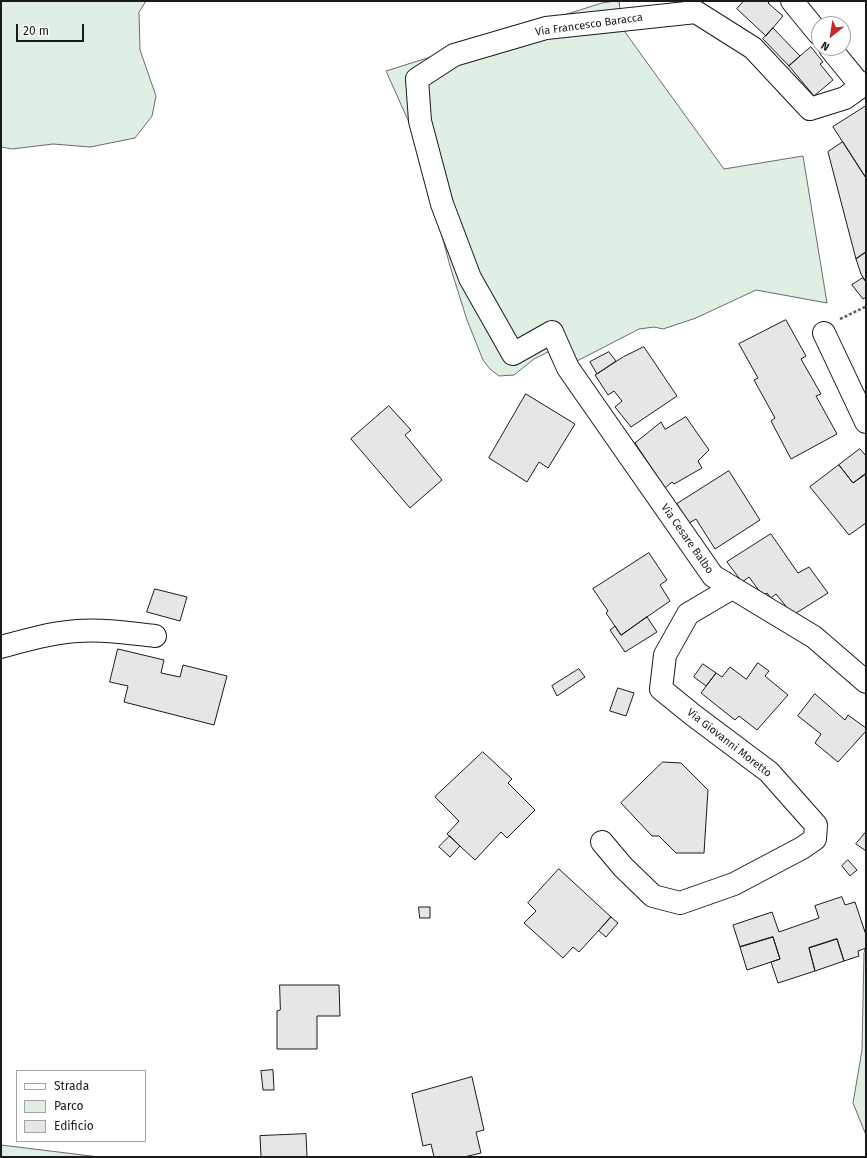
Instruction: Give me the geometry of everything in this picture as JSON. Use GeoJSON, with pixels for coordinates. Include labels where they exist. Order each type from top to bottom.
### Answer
{"type":"FeatureCollection","features":[{"type":"Feature","properties":{"kind":"street"},"geometry":{"type":"LineString","coordinates":[[792,1],[811,24]]}},
{"type":"Feature","properties":{"kind":"street","name":"Via Francesco Baracca"},"geometry":{"type":"LineString","coordinates":[[568,368],[552,332],[513,354],[470,278],[440,196],[420,122],[417,80],[454,55],[546,28],[696,12],[753,48],[810,109],[845,98],[864,85]]}},
{"type":"Feature","properties":{"kind":"street"},"geometry":{"type":"LineString","coordinates":[[837,56],[864,85]]}},
{"type":"Feature","properties":{"kind":"street"},"geometry":{"type":"LineString","coordinates":[[831,326],[866,422]]}},
{"type":"Feature","properties":{"kind":"street","name":"Via Cesare Balbo"},"geometry":{"type":"LineString","coordinates":[[568,368],[713,576],[814,638],[866,682]]}},
{"type":"Feature","properties":{"kind":"street","name":"Via Giovanni Moretto"},"geometry":{"type":"LineString","coordinates":[[602,842],[623,867],[653,896],[680,903],[734,884],[802,848],[815,839],[816,825],[769,772],[661,689],[665,655],[688,614],[732,588]]}},
{"type":"Feature","properties":{"kind":"street"},"geometry":{"type":"LineString","coordinates":[[1,647],[38,637],[77,631],[111,631],[154,636]]}},
{"type":"Feature","properties":{"kind":"path"},"geometry":{"type":"LineString","coordinates":[[831,326],[865,307]]}},
{"type":"Feature","properties":{"kind":"green space"},"geometry":{"type":"Polygon","coordinates":[[[1,1],[146,1],[139,12],[140,50],[156,96],[152,116],[135,138],[90,147],[53,144],[12,149],[1,147],[1,1]]]}},
{"type":"Feature","properties":{"kind":"green space"},"geometry":{"type":"Polygon","coordinates":[[[619,1],[622,28],[724,169],[803,156],[827,303],[756,290],[696,318],[663,329],[654,327],[639,329],[577,361],[548,352],[534,359],[514,375],[499,376],[490,369],[483,360],[467,320],[450,266],[416,138],[386,71],[602,3],[619,1]]]}},
{"type":"Feature","properties":{"kind":"green space"},"geometry":{"type":"Polygon","coordinates":[[[866,946],[866,1135],[853,1103],[862,1050],[864,953],[866,946]]]}},
{"type":"Feature","properties":{"kind":"green space"},"geometry":{"type":"Polygon","coordinates":[[[1,1145],[99,1157],[1,1157],[1,1145]]]}},
{"type":"Feature","properties":{"kind":"building"},"geometry":{"type":"Polygon","coordinates":[[[744,1],[770,1],[768,3],[783,16],[766,36],[737,9],[744,1]]]}},
{"type":"Feature","properties":{"kind":"building"},"geometry":{"type":"Polygon","coordinates":[[[773,28],[800,56],[789,66],[763,39],[773,28]]]}},
{"type":"Feature","properties":{"kind":"building"},"geometry":{"type":"Polygon","coordinates":[[[811,47],[811,56],[818,56],[823,62],[820,64],[833,80],[814,96],[789,66],[811,47]]]}},
{"type":"Feature","properties":{"kind":"building"},"geometry":{"type":"Polygon","coordinates":[[[866,106],[866,178],[833,127],[866,106]]]}},
{"type":"Feature","properties":{"kind":"building"},"geometry":{"type":"Polygon","coordinates":[[[843,142],[866,178],[866,252],[856,259],[828,152],[843,142]]]}},
{"type":"Feature","properties":{"kind":"building"},"geometry":{"type":"Polygon","coordinates":[[[866,252],[866,282],[861,274],[856,259],[866,252]]]}},
{"type":"Feature","properties":{"kind":"building"},"geometry":{"type":"Polygon","coordinates":[[[863,278],[866,282],[866,297],[863,299],[852,285],[863,278]]]}},
{"type":"Feature","properties":{"kind":"building"},"geometry":{"type":"Polygon","coordinates":[[[786,320],[806,356],[801,359],[821,394],[816,396],[837,434],[791,459],[771,421],[775,418],[754,380],[758,378],[739,344],[786,320]]]}},
{"type":"Feature","properties":{"kind":"building"},"geometry":{"type":"Polygon","coordinates":[[[644,347],[677,396],[631,427],[615,407],[622,401],[614,391],[608,395],[595,375],[623,357],[644,347]]]}},
{"type":"Feature","properties":{"kind":"building"},"geometry":{"type":"Polygon","coordinates":[[[609,352],[616,361],[597,374],[590,362],[609,352]]]}},
{"type":"Feature","properties":{"kind":"building"},"geometry":{"type":"Polygon","coordinates":[[[526,394],[575,424],[548,468],[539,462],[527,482],[489,458],[526,394]]]}},
{"type":"Feature","properties":{"kind":"building"},"geometry":{"type":"Polygon","coordinates":[[[389,406],[411,430],[405,435],[442,480],[410,508],[351,439],[389,406]]]}},
{"type":"Feature","properties":{"kind":"building"},"geometry":{"type":"Polygon","coordinates":[[[686,417],[709,450],[698,461],[702,468],[674,484],[672,482],[665,488],[635,443],[661,422],[665,429],[686,417]]]}},
{"type":"Feature","properties":{"kind":"building"},"geometry":{"type":"Polygon","coordinates":[[[860,449],[866,456],[866,473],[853,483],[839,465],[860,449]]]}},
{"type":"Feature","properties":{"kind":"building"},"geometry":{"type":"Polygon","coordinates":[[[839,465],[853,483],[866,474],[866,523],[849,535],[810,487],[839,465]]]}},
{"type":"Feature","properties":{"kind":"building"},"geometry":{"type":"Polygon","coordinates":[[[729,471],[760,520],[715,549],[696,519],[689,523],[677,504],[729,471]]]}},
{"type":"Feature","properties":{"kind":"building"},"geometry":{"type":"Polygon","coordinates":[[[771,534],[798,573],[809,567],[828,593],[793,615],[776,594],[771,598],[767,593],[763,596],[749,577],[742,582],[727,562],[771,534]]]}},
{"type":"Feature","properties":{"kind":"building"},"geometry":{"type":"Polygon","coordinates":[[[649,553],[667,580],[660,585],[670,601],[621,635],[606,613],[608,611],[593,589],[649,553]]]}},
{"type":"Feature","properties":{"kind":"building"},"geometry":{"type":"Polygon","coordinates":[[[155,589],[187,597],[180,621],[147,612],[155,589]]]}},
{"type":"Feature","properties":{"kind":"building"},"geometry":{"type":"Polygon","coordinates":[[[647,617],[657,632],[625,652],[610,630],[615,626],[621,635],[647,617]]]}},
{"type":"Feature","properties":{"kind":"building"},"geometry":{"type":"Polygon","coordinates":[[[118,649],[164,660],[161,673],[180,677],[183,665],[227,676],[214,725],[124,702],[128,686],[110,682],[118,649]]]}},
{"type":"Feature","properties":{"kind":"building"},"geometry":{"type":"Polygon","coordinates":[[[758,663],[769,671],[765,676],[788,695],[757,730],[739,716],[735,720],[701,693],[716,673],[722,677],[730,667],[746,679],[758,663]]]}},
{"type":"Feature","properties":{"kind":"building"},"geometry":{"type":"Polygon","coordinates":[[[703,664],[716,673],[706,686],[694,677],[703,664]]]}},
{"type":"Feature","properties":{"kind":"building"},"geometry":{"type":"Polygon","coordinates":[[[579,669],[585,677],[557,696],[552,686],[579,669]]]}},
{"type":"Feature","properties":{"kind":"building"},"geometry":{"type":"Polygon","coordinates":[[[618,688],[634,693],[626,716],[610,711],[618,688]]]}},
{"type":"Feature","properties":{"kind":"building"},"geometry":{"type":"Polygon","coordinates":[[[815,694],[845,720],[848,715],[866,728],[866,731],[838,762],[815,743],[821,734],[798,716],[815,694]]]}},
{"type":"Feature","properties":{"kind":"building"},"geometry":{"type":"Polygon","coordinates":[[[483,752],[512,779],[508,783],[535,810],[507,838],[501,832],[475,860],[447,834],[459,821],[435,797],[483,752]]]}},
{"type":"Feature","properties":{"kind":"building"},"geometry":{"type":"Polygon","coordinates":[[[663,762],[681,763],[708,790],[704,853],[676,853],[659,836],[652,836],[621,803],[663,762]]]}},
{"type":"Feature","properties":{"kind":"building"},"geometry":{"type":"Polygon","coordinates":[[[866,832],[866,851],[856,844],[866,832]]]}},
{"type":"Feature","properties":{"kind":"building"},"geometry":{"type":"Polygon","coordinates":[[[450,836],[460,846],[450,857],[439,847],[450,836]]]}},
{"type":"Feature","properties":{"kind":"building"},"geometry":{"type":"Polygon","coordinates":[[[848,860],[857,870],[850,876],[842,866],[848,860]]]}},
{"type":"Feature","properties":{"kind":"building"},"geometry":{"type":"Polygon","coordinates":[[[559,869],[611,917],[579,952],[573,947],[563,958],[524,923],[536,911],[528,903],[559,869]]]}},
{"type":"Feature","properties":{"kind":"building"},"geometry":{"type":"Polygon","coordinates":[[[842,897],[845,905],[855,902],[866,935],[866,948],[858,951],[859,956],[844,961],[837,939],[809,948],[815,971],[778,983],[771,962],[780,959],[773,937],[740,947],[733,925],[772,912],[779,932],[819,918],[815,906],[842,897]]]}},
{"type":"Feature","properties":{"kind":"building"},"geometry":{"type":"Polygon","coordinates":[[[419,907],[430,907],[430,918],[420,918],[419,907]]]}},
{"type":"Feature","properties":{"kind":"building"},"geometry":{"type":"Polygon","coordinates":[[[611,917],[618,923],[606,937],[599,931],[611,917]]]}},
{"type":"Feature","properties":{"kind":"building"},"geometry":{"type":"Polygon","coordinates":[[[773,937],[780,959],[747,970],[740,947],[773,937]]]}},
{"type":"Feature","properties":{"kind":"building"},"geometry":{"type":"Polygon","coordinates":[[[837,939],[844,961],[815,971],[809,948],[837,939]]]}},
{"type":"Feature","properties":{"kind":"building"},"geometry":{"type":"Polygon","coordinates":[[[280,985],[339,985],[340,1016],[317,1016],[317,1049],[277,1049],[277,1011],[280,1010],[280,985]]]}},
{"type":"Feature","properties":{"kind":"building"},"geometry":{"type":"Polygon","coordinates":[[[273,1070],[274,1090],[263,1090],[261,1071],[273,1070]]]}},
{"type":"Feature","properties":{"kind":"building"},"geometry":{"type":"Polygon","coordinates":[[[472,1077],[484,1130],[476,1132],[481,1153],[464,1157],[434,1157],[431,1144],[423,1146],[412,1094],[472,1077]]]}},
{"type":"Feature","properties":{"kind":"building"},"geometry":{"type":"Polygon","coordinates":[[[306,1134],[307,1157],[261,1157],[260,1136],[306,1134]]]}}]}
